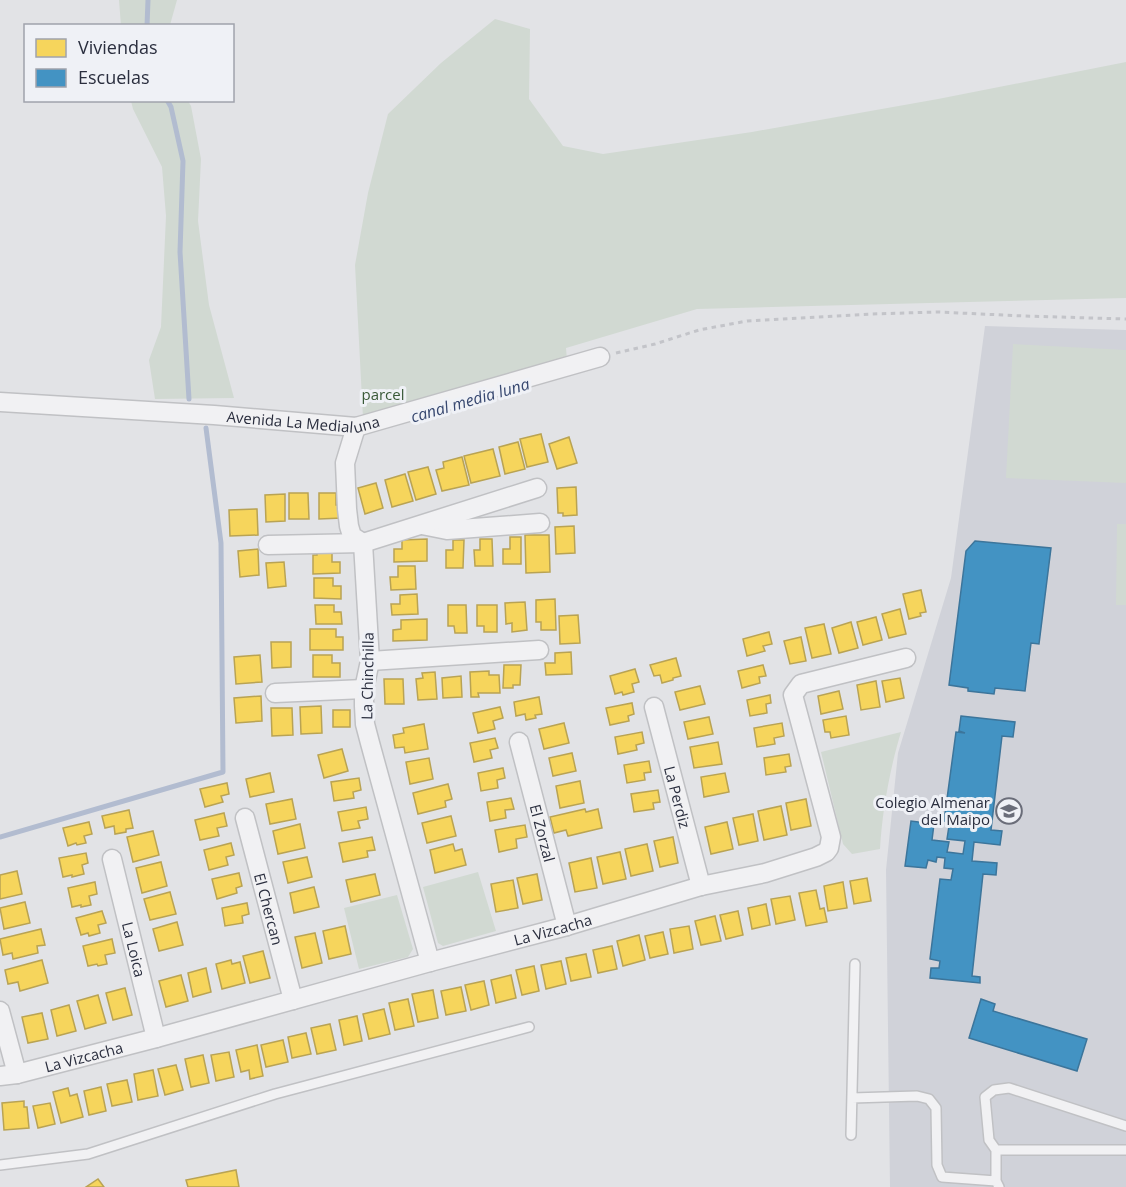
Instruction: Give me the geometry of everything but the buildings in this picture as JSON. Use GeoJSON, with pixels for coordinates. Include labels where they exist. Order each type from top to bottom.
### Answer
{"type":"FeatureCollection","features":[{"type":"Feature","properties":{"kind":"street","name":"Avenida La Medialuna"},"geometry":{"type":"LineString","coordinates":[[0,402],[214,415],[356,427],[600,357]]}},
{"type":"Feature","properties":{"kind":"street","name":"La Chinchilla"},"geometry":{"type":"LineString","coordinates":[[356,427],[345,463],[349,526],[352,536],[363,543],[370,661],[364,689],[365,724],[430,962]]}},
{"type":"Feature","properties":{"kind":"street"},"geometry":{"type":"LineString","coordinates":[[268,545],[363,543],[537,488]]}},
{"type":"Feature","properties":{"kind":"street"},"geometry":{"type":"LineString","coordinates":[[421,524],[447,530],[540,523]]}},
{"type":"Feature","properties":{"kind":"street"},"geometry":{"type":"LineString","coordinates":[[370,661],[539,650]]}},
{"type":"Feature","properties":{"kind":"street","name":"La Vizcacha"},"geometry":{"type":"LineString","coordinates":[[8,1075],[156,1038],[567,926],[701,886],[765,873],[816,857],[829,848],[831,837],[793,695],[801,684],[906,658]]}},
{"type":"Feature","properties":{"kind":"street"},"geometry":{"type":"LineString","coordinates":[[275,693],[364,689]]}},
{"type":"Feature","properties":{"kind":"street","name":"La Perdiz"},"geometry":{"type":"LineString","coordinates":[[654,706],[701,886]]}},
{"type":"Feature","properties":{"kind":"street","name":"El Zorzal"},"geometry":{"type":"LineString","coordinates":[[519,742],[567,926]]}},
{"type":"Feature","properties":{"kind":"street","name":"El Chercan"},"geometry":{"type":"LineString","coordinates":[[245,818],[293,1000]]}},
{"type":"Feature","properties":{"kind":"street","name":"La Loica"},"geometry":{"type":"LineString","coordinates":[[112,859],[156,1038]]}},
{"type":"Feature","properties":{"kind":"street"},"geometry":{"type":"LineString","coordinates":[[0,1011],[8,1075]]}},
{"type":"Feature","properties":{"kind":"lane"},"geometry":{"type":"LineString","coordinates":[[851,1135],[855,964]]}},
{"type":"Feature","properties":{"kind":"lane"},"geometry":{"type":"LineString","coordinates":[[0,1165],[88,1154],[275,1094],[529,1027]]}},
{"type":"Feature","properties":{"kind":"lane"},"geometry":{"type":"LineString","coordinates":[[852,1098],[917,1096],[929,1099],[936,1108],[937,1166],[942,1177],[998,1184],[996,1150],[989,1140],[985,1098],[994,1090],[1009,1088],[1126,1126]]}},
{"type":"Feature","properties":{"kind":"lane"},"geometry":{"type":"LineString","coordinates":[[996,1150],[1126,1150]]}},
{"type":"Feature","properties":{"kind":"path"},"geometry":{"type":"LineString","coordinates":[[600,357],[655,344],[699,330],[747,321],[938,312],[1126,318]]}},
{"type":"Feature","properties":{"kind":"shaded area","name":"Colegio Almenar del Maipo"},"geometry":{"type":"Polygon","coordinates":[[[985,326],[1126,330],[1126,1187],[890,1187],[886,870],[898,753],[951,578],[985,326]]]}},
{"type":"Feature","properties":{"kind":"green space"},"geometry":{"type":"Polygon","coordinates":[[[119,0],[177,0],[170,24],[121,24],[119,0]]]}},
{"type":"Feature","properties":{"kind":"green space","name":"parcel"},"geometry":{"type":"Polygon","coordinates":[[[495,19],[530,29],[529,99],[563,146],[603,154],[752,132],[1126,62],[1126,298],[697,309],[566,348],[567,361],[363,418],[355,265],[368,193],[388,114],[441,63],[495,19]]]}},
{"type":"Feature","properties":{"kind":"green space"},"geometry":{"type":"Polygon","coordinates":[[[131,102],[189,102],[191,106],[201,159],[198,221],[209,305],[234,398],[155,399],[149,360],[161,327],[166,216],[162,167],[131,102]]]}},
{"type":"Feature","properties":{"kind":"green space"},"geometry":{"type":"Polygon","coordinates":[[[1013,344],[1126,350],[1126,483],[1006,478],[1013,344]]]}},
{"type":"Feature","properties":{"kind":"green space"},"geometry":{"type":"Polygon","coordinates":[[[1117,524],[1126,524],[1126,605],[1116,605],[1117,524]]]}},
{"type":"Feature","properties":{"kind":"green space"},"geometry":{"type":"Polygon","coordinates":[[[901,732],[887,790],[880,849],[852,854],[843,844],[821,752],[901,732]]]}},
{"type":"Feature","properties":{"kind":"green space"},"geometry":{"type":"Polygon","coordinates":[[[478,872],[496,931],[443,946],[438,943],[423,887],[478,872]]]}},
{"type":"Feature","properties":{"kind":"green space"},"geometry":{"type":"Polygon","coordinates":[[[397,895],[413,949],[408,957],[359,969],[344,908],[397,895]]]}},
{"type":"Feature","properties":{"kind":"waterway"},"geometry":{"type":"LineString","coordinates":[[147,24],[148,0]]}},
{"type":"Feature","properties":{"kind":"waterway"},"geometry":{"type":"LineString","coordinates":[[168,102],[183,161],[180,252],[189,399]]}},
{"type":"Feature","properties":{"kind":"waterway"},"geometry":{"type":"LineString","coordinates":[[0,837],[223,772],[221,543],[206,428]]}},
{"type":"Feature","properties":{"kind":"place","name":"Colegio Almenar del Maipo"},"geometry":{"type":"Point","coordinates":[1009,811]}},
{"type":"Feature","properties":{"kind":"water label","name":"canal media luna"},"geometry":{"type":"Point","coordinates":[470,400]}}]}
